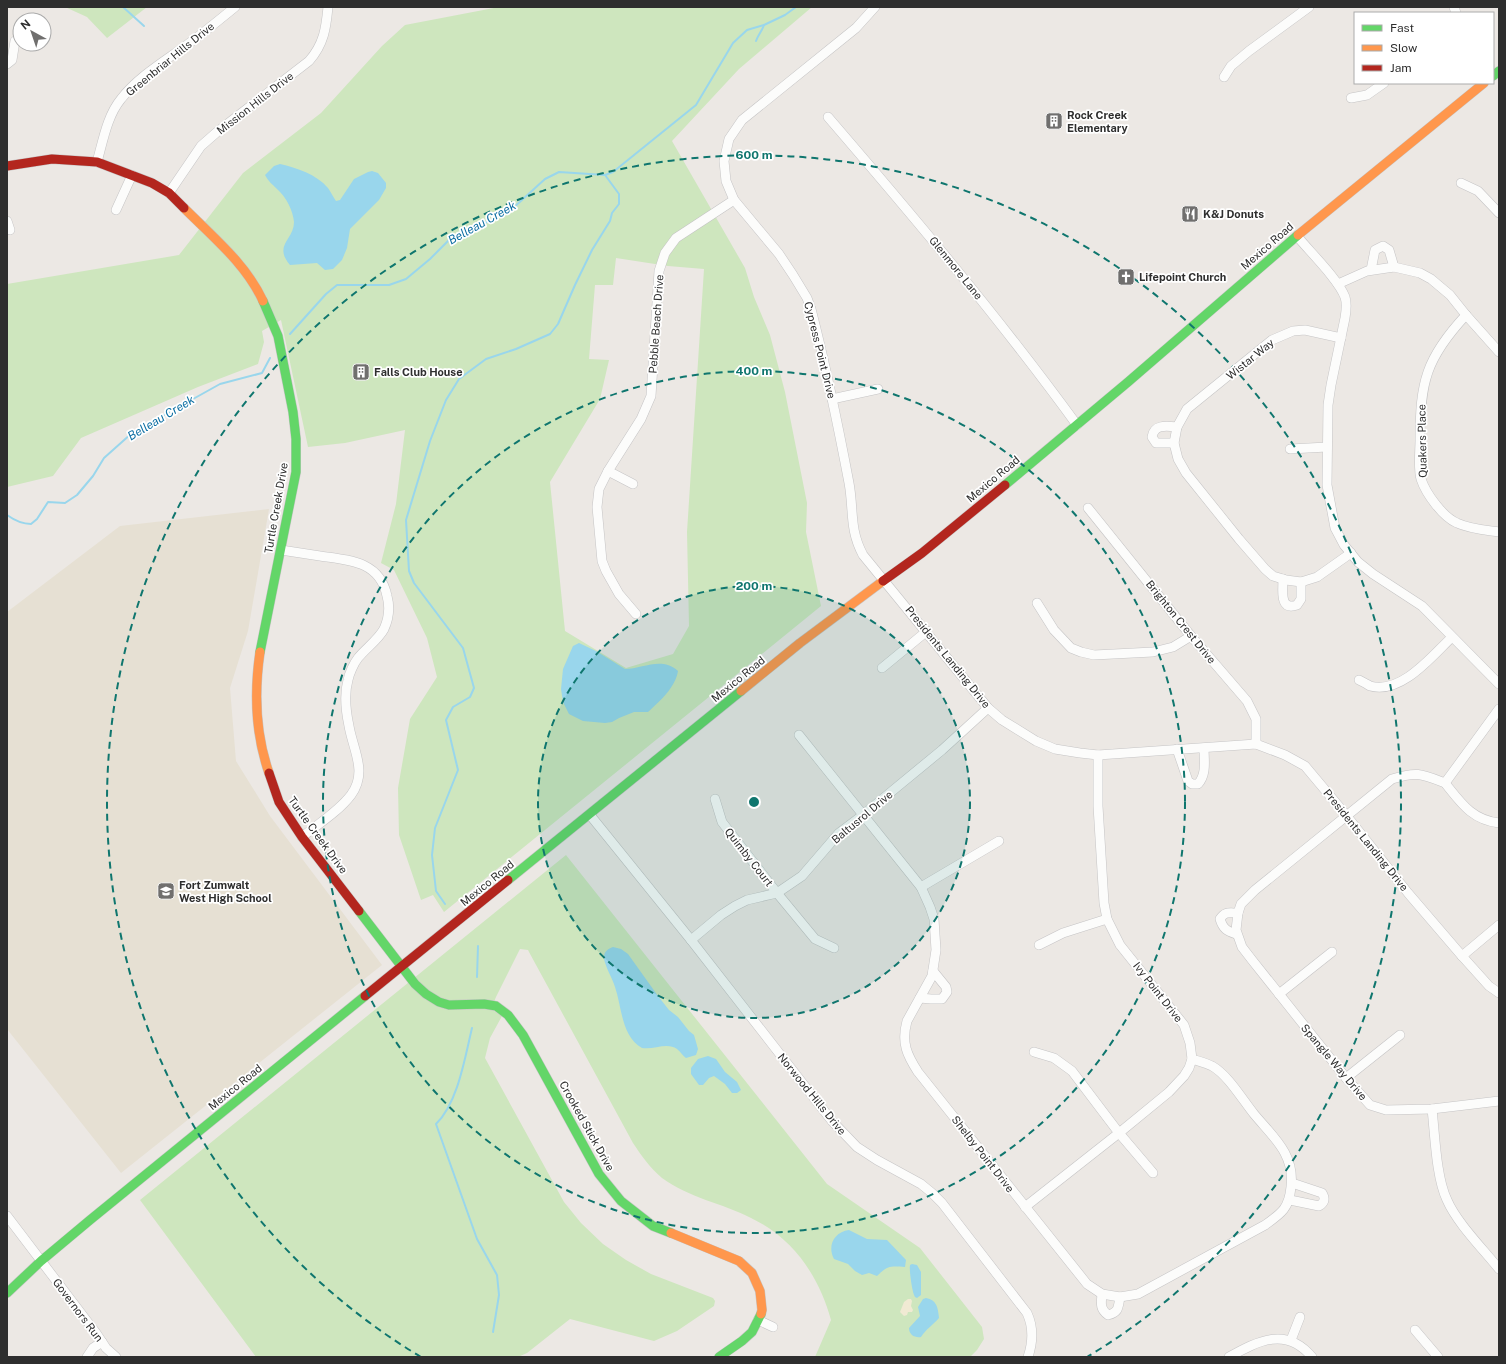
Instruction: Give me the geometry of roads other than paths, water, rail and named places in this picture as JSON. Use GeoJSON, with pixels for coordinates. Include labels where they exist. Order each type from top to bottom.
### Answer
{"type":"FeatureCollection","features":[{"type":"Feature","properties":{"kind":"main road","name":"Mexico Road"},"geometry":{"type":"LineString","coordinates":[[7,1293],[90,1220],[800,643],[922,554],[1078,425],[1297,236],[1483,84]]}},
{"type":"Feature","properties":{"kind":"main road","name":"Turtle Creek Drive"},"geometry":{"type":"LineString","coordinates":[[7,166],[52,159],[97,162],[152,183],[169,193],[231,255],[260,293],[278,336],[293,412],[296,439],[296,472],[270,597],[257,673],[256,700],[258,730],[264,759],[274,791],[285,812],[302,837],[402,967]]}},
{"type":"Feature","properties":{"kind":"main road","name":"Crooked Stick Drive"},"geometry":{"type":"LineString","coordinates":[[402,967],[415,984],[433,1000],[450,1005],[477,1003],[496,1006],[512,1019],[523,1035],[593,1164],[620,1201],[653,1226],[739,1261],[752,1274],[760,1291],[762,1310],[752,1332],[719,1357]]}},
{"type":"Feature","properties":{"kind":"street","name":"Greenbriar Hills Drive"},"geometry":{"type":"LineString","coordinates":[[97,162],[112,113],[120,99],[156,67],[200,36],[235,7]]}},
{"type":"Feature","properties":{"kind":"street","name":"Mission Hills Drive"},"geometry":{"type":"LineString","coordinates":[[169,193],[201,146],[309,61],[323,37],[326,28],[328,7]]}},
{"type":"Feature","properties":{"kind":"street","name":"Cypress Point Drive"},"geometry":{"type":"LineString","coordinates":[[875,7],[856,28],[742,120],[729,139],[724,161],[726,181],[734,200],[779,254],[807,298],[815,324],[832,399],[850,488],[854,532],[863,555],[885,581]]}},
{"type":"Feature","properties":{"kind":"street"},"geometry":{"type":"LineString","coordinates":[[1224,77],[1231,66],[1249,51],[1309,7]]}},
{"type":"Feature","properties":{"kind":"street"},"geometry":{"type":"LineString","coordinates":[[7,64],[12,60],[13,52]]}},
{"type":"Feature","properties":{"kind":"street"},"geometry":{"type":"LineString","coordinates":[[1351,98],[1367,95],[1383,84]]}},
{"type":"Feature","properties":{"kind":"street","name":"Glenmore Lane"},"geometry":{"type":"LineString","coordinates":[[828,117],[920,224],[1002,326],[1078,425]]}},
{"type":"Feature","properties":{"kind":"street"},"geometry":{"type":"LineString","coordinates":[[116,210],[132,175]]}},
{"type":"Feature","properties":{"kind":"street"},"geometry":{"type":"LineString","coordinates":[[1461,183],[1478,191],[1499,213]]}},
{"type":"Feature","properties":{"kind":"street","name":"Pebble Beach Drive"},"geometry":{"type":"LineString","coordinates":[[636,614],[610,581],[602,561],[597,507],[599,490],[608,471],[641,419],[651,396],[659,271],[666,253],[676,238],[734,200]]}},
{"type":"Feature","properties":{"kind":"street"},"geometry":{"type":"LineString","coordinates":[[1297,236],[1338,284],[1346,298],[1346,309],[1328,405],[1326,485],[1335,528],[1344,545],[1358,562],[1373,574],[1422,606],[1499,684]]}},
{"type":"Feature","properties":{"kind":"street"},"geometry":{"type":"LineString","coordinates":[[1372,270],[1375,250],[1383,246],[1389,250],[1394,267]]}},
{"type":"Feature","properties":{"kind":"street"},"geometry":{"type":"LineString","coordinates":[[1338,284],[1367,271],[1394,267],[1420,273],[1431,279],[1450,295],[1466,316],[1499,352]]}},
{"type":"Feature","properties":{"kind":"street","name":"Quakers Place"},"geometry":{"type":"LineString","coordinates":[[1466,316],[1448,334],[1433,359],[1423,386],[1420,407],[1421,479],[1428,494],[1439,509],[1456,523],[1477,530],[1499,532]]}},
{"type":"Feature","properties":{"kind":"street","name":"Wistar Way"},"geometry":{"type":"LineString","coordinates":[[1341,338],[1305,330],[1292,331],[1272,340],[1187,410],[1177,427],[1174,443],[1178,459],[1186,473],[1239,539],[1265,569],[1274,576],[1301,582],[1317,577],[1351,554]]}},
{"type":"Feature","properties":{"kind":"street"},"geometry":{"type":"LineString","coordinates":[[832,399],[878,389]]}},
{"type":"Feature","properties":{"kind":"street"},"geometry":{"type":"LineString","coordinates":[[1174,443],[1156,442],[1152,437],[1152,434],[1154,430],[1159,427],[1177,427]]}},
{"type":"Feature","properties":{"kind":"street"},"geometry":{"type":"LineString","coordinates":[[1290,449],[1326,447]]}},
{"type":"Feature","properties":{"kind":"street"},"geometry":{"type":"LineString","coordinates":[[608,471],[633,484]]}},
{"type":"Feature","properties":{"kind":"street","name":"Brighton Crest Drive"},"geometry":{"type":"LineString","coordinates":[[1088,508],[1191,636],[1247,701],[1256,719],[1256,744]]}},
{"type":"Feature","properties":{"kind":"street"},"geometry":{"type":"LineString","coordinates":[[281,550],[345,558],[370,568],[381,580],[387,594],[389,608],[384,629],[357,659],[348,680],[346,702],[349,726],[358,759],[358,778],[355,787],[352,794],[344,804],[302,837]]}},
{"type":"Feature","properties":{"kind":"street"},"geometry":{"type":"LineString","coordinates":[[1283,579],[1283,600],[1286,604],[1292,607],[1297,605],[1301,599],[1301,582]]}},
{"type":"Feature","properties":{"kind":"street","name":"Presidents Landing Drive"},"geometry":{"type":"LineString","coordinates":[[885,581],[988,708],[1002,720],[1045,745],[1055,749],[1098,755],[1256,744],[1285,754],[1305,766],[1408,893],[1489,986],[1499,993]]}},
{"type":"Feature","properties":{"kind":"street"},"geometry":{"type":"LineString","coordinates":[[1037,602],[1054,630],[1071,648],[1094,655],[1153,652],[1173,647],[1191,636]]}},
{"type":"Feature","properties":{"kind":"street"},"geometry":{"type":"LineString","coordinates":[[882,668],[926,632]]}},
{"type":"Feature","properties":{"kind":"street"},"geometry":{"type":"LineString","coordinates":[[1359,680],[1370,686],[1382,687],[1393,685],[1404,680],[1452,637]]}},
{"type":"Feature","properties":{"kind":"street","name":"Baltusrol Drive"},"geometry":{"type":"LineString","coordinates":[[691,940],[721,915],[742,902],[777,893],[802,876],[839,833],[942,750],[988,708]]}},
{"type":"Feature","properties":{"kind":"street"},"geometry":{"type":"LineString","coordinates":[[1446,783],[1499,709]]}},
{"type":"Feature","properties":{"kind":"street","name":"Shelby Point Drive"},"geometry":{"type":"LineString","coordinates":[[799,735],[921,888],[930,906],[934,919],[936,950],[932,976],[907,1021],[905,1028],[905,1047],[909,1058],[918,1072],[1087,1284],[1102,1294],[1120,1297],[1138,1294],[1265,1225],[1279,1214],[1290,1200]]}},
{"type":"Feature","properties":{"kind":"street"},"geometry":{"type":"LineString","coordinates":[[1177,750],[1188,781],[1192,784],[1198,784],[1202,780],[1204,773],[1204,748]]}},
{"type":"Feature","properties":{"kind":"street","name":"Ivy Point Drive"},"geometry":{"type":"LineString","coordinates":[[1098,755],[1098,813],[1106,919],[1120,945],[1184,1025],[1190,1043],[1192,1059]]}},
{"type":"Feature","properties":{"kind":"street"},"geometry":{"type":"LineString","coordinates":[[1236,934],[1238,913],[1241,904],[1255,890],[1392,779],[1406,774],[1417,773],[1446,783],[1464,806],[1471,812],[1481,819],[1499,823]]}},
{"type":"Feature","properties":{"kind":"street","name":"Quimby Court"},"geometry":{"type":"LineString","coordinates":[[715,799],[722,822],[777,893],[815,939],[834,948]]}},
{"type":"Feature","properties":{"kind":"street","name":"Norwood Hills Drive"},"geometry":{"type":"LineString","coordinates":[[590,815],[691,940],[822,1109],[851,1141],[857,1147],[877,1160],[921,1184],[942,1203],[1026,1313],[1031,1323],[1031,1342],[1028,1357]]}},
{"type":"Feature","properties":{"kind":"street"},"geometry":{"type":"LineString","coordinates":[[921,888],[998,841]]}},
{"type":"Feature","properties":{"kind":"street","name":"Spangle Way Drive"},"geometry":{"type":"LineString","coordinates":[[1238,913],[1227,912],[1223,914],[1220,919],[1222,926],[1227,931],[1236,934],[1242,947],[1346,1078],[1370,1105],[1386,1110],[1432,1109],[1499,1101]]}},
{"type":"Feature","properties":{"kind":"street"},"geometry":{"type":"LineString","coordinates":[[1039,945],[1063,933],[1106,919]]}},
{"type":"Feature","properties":{"kind":"street"},"geometry":{"type":"LineString","coordinates":[[1462,956],[1499,925]]}},
{"type":"Feature","properties":{"kind":"street"},"geometry":{"type":"LineString","coordinates":[[1279,994],[1332,952]]}},
{"type":"Feature","properties":{"kind":"street"},"geometry":{"type":"LineString","coordinates":[[920,998],[931,1000],[942,999],[947,992],[946,987],[933,971]]}},
{"type":"Feature","properties":{"kind":"street"},"geometry":{"type":"LineString","coordinates":[[1346,1078],[1400,1035]]}},
{"type":"Feature","properties":{"kind":"street"},"geometry":{"type":"LineString","coordinates":[[1034,1052],[1054,1058],[1072,1071],[1119,1133],[1153,1173]]}},
{"type":"Feature","properties":{"kind":"street"},"geometry":{"type":"LineString","coordinates":[[1025,1207],[1169,1092],[1184,1076],[1192,1059],[1211,1066],[1223,1075],[1282,1147],[1290,1164],[1292,1183],[1290,1200],[1316,1206],[1322,1204],[1324,1199],[1322,1193],[1292,1183]]}},
{"type":"Feature","properties":{"kind":"street"},"geometry":{"type":"LineString","coordinates":[[1432,1109],[1441,1184],[1447,1201],[1459,1220],[1499,1269]]}},
{"type":"Feature","properties":{"kind":"street","name":"Governors Run"},"geometry":{"type":"LineString","coordinates":[[7,1216],[106,1348],[116,1357]]}},
{"type":"Feature","properties":{"kind":"street"},"geometry":{"type":"LineString","coordinates":[[1102,1294],[1101,1304],[1103,1311],[1108,1315],[1117,1311],[1120,1297]]}},
{"type":"Feature","properties":{"kind":"street"},"geometry":{"type":"LineString","coordinates":[[1291,1340],[1300,1317]]}},
{"type":"Feature","properties":{"kind":"street"},"geometry":{"type":"LineString","coordinates":[[758,1320],[773,1327]]}},
{"type":"Feature","properties":{"kind":"street"},"geometry":{"type":"LineString","coordinates":[[1415,1330],[1438,1357]]}},
{"type":"Feature","properties":{"kind":"street"},"geometry":{"type":"LineString","coordinates":[[1229,1357],[1252,1344],[1278,1338],[1291,1340],[1300,1345],[1312,1357]]}},
{"type":"Feature","properties":{"kind":"street"},"geometry":{"type":"LineString","coordinates":[[87,1357],[93,1348],[102,1342]]}},
{"type":"Feature","properties":{"kind":"water"},"geometry":{"type":"Polygon","coordinates":[[[280,164],[312,175],[328,188],[336,201],[340,200],[354,179],[368,172],[372,171],[378,173],[386,183],[386,188],[379,200],[350,229],[347,248],[342,260],[333,269],[325,270],[317,263],[290,265],[285,258],[283,252],[284,247],[291,234],[294,222],[291,208],[280,192],[265,175],[274,166],[280,164]]]}},
{"type":"Feature","properties":{"kind":"water"},"geometry":{"type":"Polygon","coordinates":[[[579,643],[596,651],[625,669],[652,664],[665,664],[678,671],[674,683],[666,694],[648,712],[634,712],[612,722],[605,723],[583,721],[569,714],[563,702],[561,689],[563,669],[573,646],[579,643]]]}},
{"type":"Feature","properties":{"kind":"water"},"geometry":{"type":"Polygon","coordinates":[[[613,947],[621,949],[628,954],[669,1010],[678,1017],[694,1035],[698,1049],[696,1055],[686,1058],[673,1047],[665,1046],[642,1048],[635,1043],[626,1029],[615,987],[604,961],[606,952],[613,947]]]}},
{"type":"Feature","properties":{"kind":"water"},"geometry":{"type":"Polygon","coordinates":[[[708,1056],[716,1059],[725,1072],[737,1082],[741,1090],[737,1093],[732,1093],[725,1084],[714,1076],[709,1078],[703,1085],[699,1085],[691,1074],[691,1068],[698,1059],[708,1056]]]}},
{"type":"Feature","properties":{"kind":"water"},"geometry":{"type":"Polygon","coordinates":[[[849,1230],[867,1239],[887,1240],[906,1260],[905,1267],[890,1267],[877,1276],[869,1273],[862,1275],[848,1264],[834,1259],[831,1249],[833,1240],[839,1234],[849,1230]]]}},
{"type":"Feature","properties":{"kind":"water"},"geometry":{"type":"Polygon","coordinates":[[[910,1265],[917,1265],[921,1272],[921,1295],[917,1298],[914,1295],[911,1281],[910,1265]]]}},
{"type":"Feature","properties":{"kind":"water"},"geometry":{"type":"Polygon","coordinates":[[[926,1298],[935,1303],[939,1318],[921,1337],[913,1336],[909,1328],[920,1316],[918,1307],[923,1299],[926,1298]]]}},
{"type":"Feature","properties":{"kind":"waterway"},"geometry":{"type":"LineString","coordinates":[[123,7],[144,26]]}},
{"type":"Feature","properties":{"kind":"waterway","name":"Belleau Creek"},"geometry":{"type":"LineString","coordinates":[[290,334],[326,294],[337,285],[389,285],[406,279],[430,259],[450,239],[512,209],[545,179],[559,172],[605,175],[613,172],[696,105],[733,43],[747,30],[764,25],[785,15],[796,7]]}},
{"type":"Feature","properties":{"kind":"waterway"},"geometry":{"type":"LineString","coordinates":[[756,41],[764,25]]}},
{"type":"Feature","properties":{"kind":"waterway"},"geometry":{"type":"LineString","coordinates":[[445,904],[436,891],[432,855],[435,828],[458,770],[446,720],[453,707],[470,697],[474,688],[463,648],[414,583],[409,571],[406,520],[430,441],[446,400],[459,379],[486,359],[516,349],[550,334],[558,324],[592,250],[610,221],[612,213],[619,204],[619,194],[605,175]]}},
{"type":"Feature","properties":{"kind":"waterway","name":"Belleau Creek"},"geometry":{"type":"LineString","coordinates":[[7,515],[12,519],[31,524],[37,519],[48,502],[65,503],[77,495],[93,476],[104,458],[132,433],[220,384],[262,373],[270,358]]}},
{"type":"Feature","properties":{"kind":"waterway"},"geometry":{"type":"LineString","coordinates":[[477,977],[478,946]]}},
{"type":"Feature","properties":{"kind":"waterway"},"geometry":{"type":"LineString","coordinates":[[472,1028],[460,1079],[450,1104],[444,1115],[436,1124],[477,1239],[497,1275],[499,1295],[493,1332]]}},
{"type":"Feature","properties":{"kind":"place","name":"Rock Creek Elementary"},"geometry":{"type":"Point","coordinates":[1054,121]}},
{"type":"Feature","properties":{"kind":"place","name":"K&J Donuts"},"geometry":{"type":"Point","coordinates":[1190,214]}},
{"type":"Feature","properties":{"kind":"place","name":"Lifepoint Church"},"geometry":{"type":"Point","coordinates":[1126,277]}},
{"type":"Feature","properties":{"kind":"place","name":"Falls Club House"},"geometry":{"type":"Point","coordinates":[361,372]}},
{"type":"Feature","properties":{"kind":"place","name":"Fort Zumwalt West High School"},"geometry":{"type":"Point","coordinates":[166,891]}}]}
